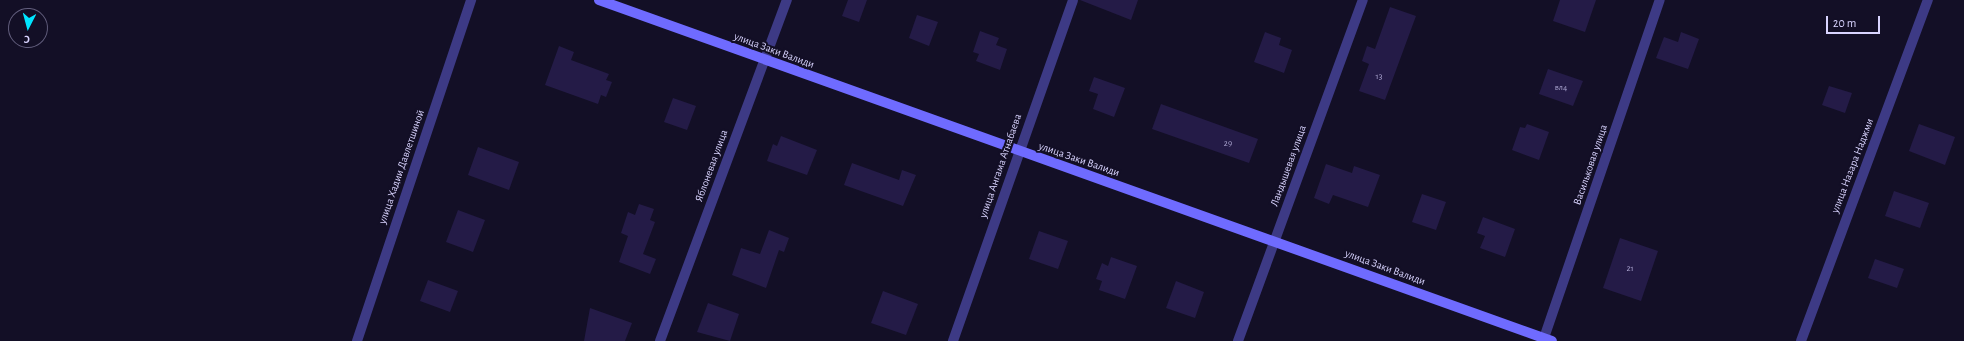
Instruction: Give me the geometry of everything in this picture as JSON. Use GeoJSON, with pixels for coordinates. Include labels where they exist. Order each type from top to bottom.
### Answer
{"type":"FeatureCollection","features":[{"type":"Feature","properties":{"kind":"street","name":"улица Хадии Давлетшиной"},"geometry":{"type":"LineString","coordinates":[[357,341],[471,0]]}},
{"type":"Feature","properties":{"kind":"street","name":"улица Заки Валиди"},"geometry":{"type":"LineString","coordinates":[[600,0],[1019,152],[1274,240],[1548,340]]}},
{"type":"Feature","properties":{"kind":"street","name":"Яблоневая улица"},"geometry":{"type":"LineString","coordinates":[[660,341],[787,0]]}},
{"type":"Feature","properties":{"kind":"street","name":"улица Ангама Атнабаева"},"geometry":{"type":"LineString","coordinates":[[953,341],[1073,0]]}},
{"type":"Feature","properties":{"kind":"street","name":"Ландышевая улица"},"geometry":{"type":"LineString","coordinates":[[1238,341],[1363,0]]}},
{"type":"Feature","properties":{"kind":"street","name":"Васильковая улица"},"geometry":{"type":"LineString","coordinates":[[1548,340],[1660,0]]}},
{"type":"Feature","properties":{"kind":"street","name":"улица Назара Наджми"},"geometry":{"type":"LineString","coordinates":[[1801,341],[1928,0]]}},
{"type":"Feature","properties":{"kind":"building"},"geometry":{"type":"Polygon","coordinates":[[[848,0],[867,0],[859,22],[842,16],[848,0]]]}},
{"type":"Feature","properties":{"kind":"building"},"geometry":{"type":"Polygon","coordinates":[[[1080,0],[1138,0],[1131,20],[1080,0]]]}},
{"type":"Feature","properties":{"kind":"building"},"geometry":{"type":"Polygon","coordinates":[[[1560,0],[1596,0],[1585,32],[1553,21],[1560,0]]]}},
{"type":"Feature","properties":{"kind":"building"},"geometry":{"type":"Polygon","coordinates":[[[1390,7],[1416,16],[1385,100],[1359,91],[1369,64],[1362,61],[1367,46],[1375,49],[1390,7]]]}},
{"type":"Feature","properties":{"kind":"building"},"geometry":{"type":"Polygon","coordinates":[[[917,15],[938,22],[929,46],[909,38],[917,15]]]}},
{"type":"Feature","properties":{"kind":"building"},"geometry":{"type":"Polygon","coordinates":[[[980,31],[999,38],[996,45],[1007,49],[1000,70],[976,61],[979,54],[973,52],[980,31]]]}},
{"type":"Feature","properties":{"kind":"building"},"geometry":{"type":"Polygon","coordinates":[[[1265,32],[1281,38],[1279,45],[1292,50],[1284,73],[1254,62],[1265,32]]]}},
{"type":"Feature","properties":{"kind":"building"},"geometry":{"type":"Polygon","coordinates":[[[1681,32],[1699,39],[1688,69],[1656,58],[1664,37],[1678,42],[1681,32]]]}},
{"type":"Feature","properties":{"kind":"building"},"geometry":{"type":"Polygon","coordinates":[[[559,46],[574,52],[571,60],[609,74],[606,80],[612,82],[606,97],[601,95],[598,104],[545,85],[559,46]]]}},
{"type":"Feature","properties":{"kind":"building"},"geometry":{"type":"Polygon","coordinates":[[[1548,69],[1583,81],[1573,106],[1539,94],[1548,69]]]}},
{"type":"Feature","properties":{"kind":"building"},"geometry":{"type":"Polygon","coordinates":[[[1094,77],[1125,88],[1114,117],[1093,109],[1098,94],[1089,91],[1094,77]]]}},
{"type":"Feature","properties":{"kind":"building"},"geometry":{"type":"Polygon","coordinates":[[[1829,86],[1852,93],[1845,113],[1822,105],[1829,86]]]}},
{"type":"Feature","properties":{"kind":"building"},"geometry":{"type":"Polygon","coordinates":[[[673,98],[696,106],[687,130],[664,122],[673,98]]]}},
{"type":"Feature","properties":{"kind":"building"},"geometry":{"type":"Polygon","coordinates":[[[1161,104],[1258,139],[1249,163],[1152,129],[1161,104]]]}},
{"type":"Feature","properties":{"kind":"building"},"geometry":{"type":"Polygon","coordinates":[[[1527,124],[1549,132],[1539,160],[1512,150],[1520,127],[1525,128],[1527,124]]]}},
{"type":"Feature","properties":{"kind":"building"},"geometry":{"type":"Polygon","coordinates":[[[1919,124],[1955,137],[1945,165],[1909,151],[1919,124]]]}},
{"type":"Feature","properties":{"kind":"building"},"geometry":{"type":"Polygon","coordinates":[[[781,136],[817,150],[807,175],[767,161],[773,144],[777,146],[781,136]]]}},
{"type":"Feature","properties":{"kind":"building"},"geometry":{"type":"Polygon","coordinates":[[[478,147],[519,162],[509,190],[468,175],[478,147]]]}},
{"type":"Feature","properties":{"kind":"building"},"geometry":{"type":"Polygon","coordinates":[[[852,163],[899,180],[902,170],[916,175],[903,206],[844,185],[852,163]]]}},
{"type":"Feature","properties":{"kind":"building"},"geometry":{"type":"Polygon","coordinates":[[[1326,164],[1352,173],[1354,166],[1380,175],[1368,207],[1333,195],[1329,204],[1314,198],[1326,164]]]}},
{"type":"Feature","properties":{"kind":"building"},"geometry":{"type":"Polygon","coordinates":[[[1894,191],[1929,203],[1920,228],[1885,216],[1894,191]]]}},
{"type":"Feature","properties":{"kind":"building"},"geometry":{"type":"Polygon","coordinates":[[[1422,194],[1446,202],[1436,230],[1412,222],[1422,194]]]}},
{"type":"Feature","properties":{"kind":"building"},"geometry":{"type":"Polygon","coordinates":[[[639,204],[654,209],[650,220],[655,222],[643,254],[656,259],[650,274],[619,262],[628,236],[621,233],[628,212],[635,215],[639,204]]]}},
{"type":"Feature","properties":{"kind":"building"},"geometry":{"type":"Polygon","coordinates":[[[458,210],[485,220],[473,252],[446,242],[458,210]]]}},
{"type":"Feature","properties":{"kind":"building"},"geometry":{"type":"Polygon","coordinates":[[[1483,217],[1515,229],[1505,257],[1480,248],[1485,236],[1477,233],[1483,217]]]}},
{"type":"Feature","properties":{"kind":"building"},"geometry":{"type":"Polygon","coordinates":[[[769,230],[789,238],[784,252],[779,250],[766,288],[732,275],[741,248],[760,254],[769,230]]]}},
{"type":"Feature","properties":{"kind":"building"},"geometry":{"type":"Polygon","coordinates":[[[1039,231],[1068,241],[1058,269],[1029,259],[1039,231]]]}},
{"type":"Feature","properties":{"kind":"building"},"geometry":{"type":"Polygon","coordinates":[[[1620,238],[1658,251],[1641,301],[1603,288],[1620,238]]]}},
{"type":"Feature","properties":{"kind":"building"},"geometry":{"type":"Polygon","coordinates":[[[1111,257],[1137,266],[1125,299],[1099,290],[1102,281],[1096,279],[1102,263],[1108,266],[1111,257]]]}},
{"type":"Feature","properties":{"kind":"building"},"geometry":{"type":"Polygon","coordinates":[[[1875,259],[1904,269],[1897,288],[1868,278],[1875,259]]]}},
{"type":"Feature","properties":{"kind":"building"},"geometry":{"type":"Polygon","coordinates":[[[428,280],[458,291],[450,312],[420,301],[428,280]]]}},
{"type":"Feature","properties":{"kind":"building"},"geometry":{"type":"Polygon","coordinates":[[[1176,281],[1204,292],[1195,318],[1166,308],[1176,281]]]}},
{"type":"Feature","properties":{"kind":"building"},"geometry":{"type":"Polygon","coordinates":[[[883,291],[918,304],[906,335],[871,323],[883,291]]]}},
{"type":"Feature","properties":{"kind":"building"},"geometry":{"type":"Polygon","coordinates":[[[708,303],[739,314],[730,341],[697,332],[708,303]]]}},
{"type":"Feature","properties":{"kind":"building"},"geometry":{"type":"Polygon","coordinates":[[[590,308],[632,323],[625,341],[584,341],[590,308]]]}}]}
